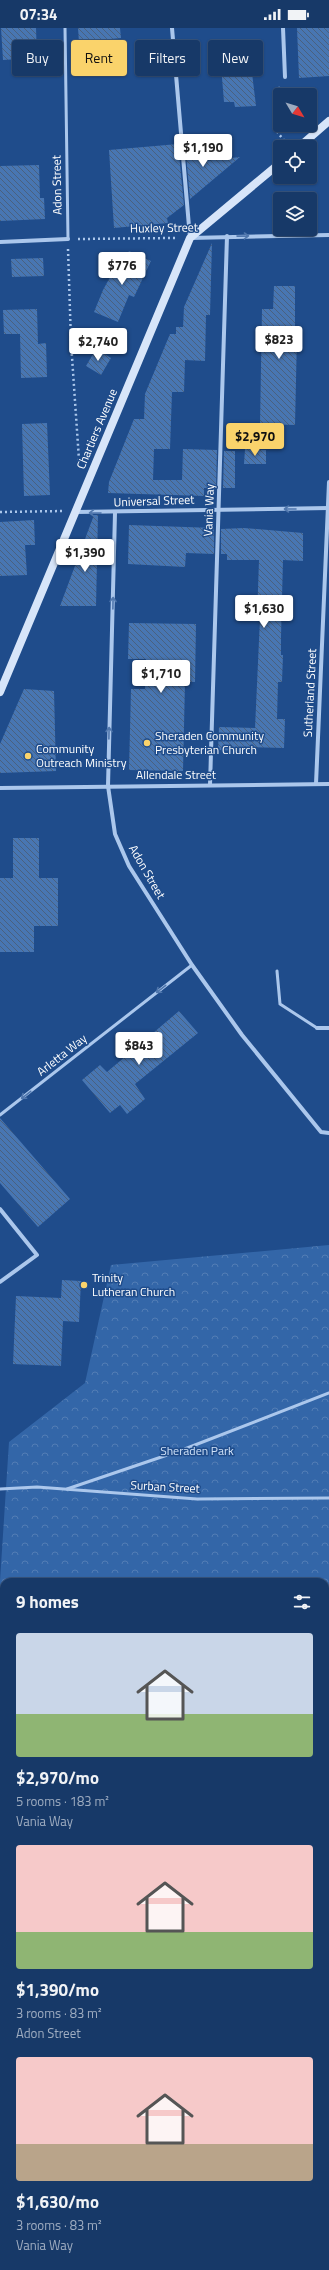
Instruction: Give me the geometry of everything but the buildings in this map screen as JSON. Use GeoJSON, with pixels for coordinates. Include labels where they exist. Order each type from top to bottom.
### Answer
{"type":"FeatureCollection","features":[{"type":"Feature","properties":{"kind":"street"},"geometry":{"type":"LineString","coordinates":[[172,28],[190,238]]}},
{"type":"Feature","properties":{"kind":"street"},"geometry":{"type":"LineString","coordinates":[[283,28],[285,78]]}},
{"type":"Feature","properties":{"kind":"street"},"geometry":{"type":"LineString","coordinates":[[307,140],[329,121]]}},
{"type":"Feature","properties":{"kind":"street","name":"Chartiers Avenue"},"geometry":{"type":"LineString","coordinates":[[1,686],[76,512],[190,238],[273,169]]}},
{"type":"Feature","properties":{"kind":"street","name":"Huxley Street"},"geometry":{"type":"LineString","coordinates":[[190,238],[329,235]]}},
{"type":"Feature","properties":{"kind":"street","name":"Vania Way"},"geometry":{"type":"LineString","coordinates":[[210,785],[228,236]]}},
{"type":"Feature","properties":{"kind":"street"},"geometry":{"type":"LineString","coordinates":[[0,242],[68,239]]}},
{"type":"Feature","properties":{"kind":"street","name":"Sutherland Street"},"geometry":{"type":"LineString","coordinates":[[316,784],[329,482]]}},
{"type":"Feature","properties":{"kind":"street","name":"Universal Street"},"geometry":{"type":"LineString","coordinates":[[76,512],[115,513],[219,509],[329,508]]}},
{"type":"Feature","properties":{"kind":"street","name":"Adon Street"},"geometry":{"type":"LineString","coordinates":[[115,513],[108,786],[115,834],[128,866],[192,965],[242,1035],[321,1132],[329,1133]]}},
{"type":"Feature","properties":{"kind":"street","name":"Allendale Street"},"geometry":{"type":"LineString","coordinates":[[0,788],[329,784]]}},
{"type":"Feature","properties":{"kind":"street"},"geometry":{"type":"LineString","coordinates":[[317,1028],[329,1028]]}},
{"type":"Feature","properties":{"kind":"street"},"geometry":{"type":"LineString","coordinates":[[0,1209],[37,1255],[0,1282]]}},
{"type":"Feature","properties":{"kind":"lane","name":"Adon Street"},"geometry":{"type":"LineString","coordinates":[[65,28],[68,239]]}},
{"type":"Feature","properties":{"kind":"lane","name":"Arletta Way"},"geometry":{"type":"LineString","coordinates":[[0,1114],[192,965]]}},
{"type":"Feature","properties":{"kind":"lane"},"geometry":{"type":"LineString","coordinates":[[277,971],[280,1004],[317,1028]]}},
{"type":"Feature","properties":{"kind":"lane"},"geometry":{"type":"LineString","coordinates":[[65,1490],[182,1450],[329,1393]]}},
{"type":"Feature","properties":{"kind":"lane","name":"Surban Street"},"geometry":{"type":"LineString","coordinates":[[0,1489],[37,1487],[197,1499],[329,1498]]}},
{"type":"Feature","properties":{"kind":"path"},"geometry":{"type":"LineString","coordinates":[[284,140],[278,133],[276,96],[285,78]]}},
{"type":"Feature","properties":{"kind":"path","name":"Huxley Street"},"geometry":{"type":"LineString","coordinates":[[68,239],[190,238]]}},
{"type":"Feature","properties":{"kind":"path"},"geometry":{"type":"LineString","coordinates":[[68,239],[71,342],[79,460],[94,466]]}},
{"type":"Feature","properties":{"kind":"path"},"geometry":{"type":"LineString","coordinates":[[0,512],[57,510],[76,512]]}},
{"type":"Feature","properties":{"kind":"green space","name":"Sheraden Park"},"geometry":{"type":"Polygon","coordinates":[[[329,1245],[329,1578],[0,1578],[9,1442],[85,1383],[111,1265],[329,1245]]]}},
{"type":"Feature","properties":{"kind":"place","name":"Sheraden Community Presbyterian Church"},"geometry":{"type":"Point","coordinates":[147,743]}},
{"type":"Feature","properties":{"kind":"place","name":"Community Outreach Ministry"},"geometry":{"type":"Point","coordinates":[28,756]}},
{"type":"Feature","properties":{"kind":"place","name":"Trinity Lutheran Church"},"geometry":{"type":"Point","coordinates":[84,1285]}}]}
